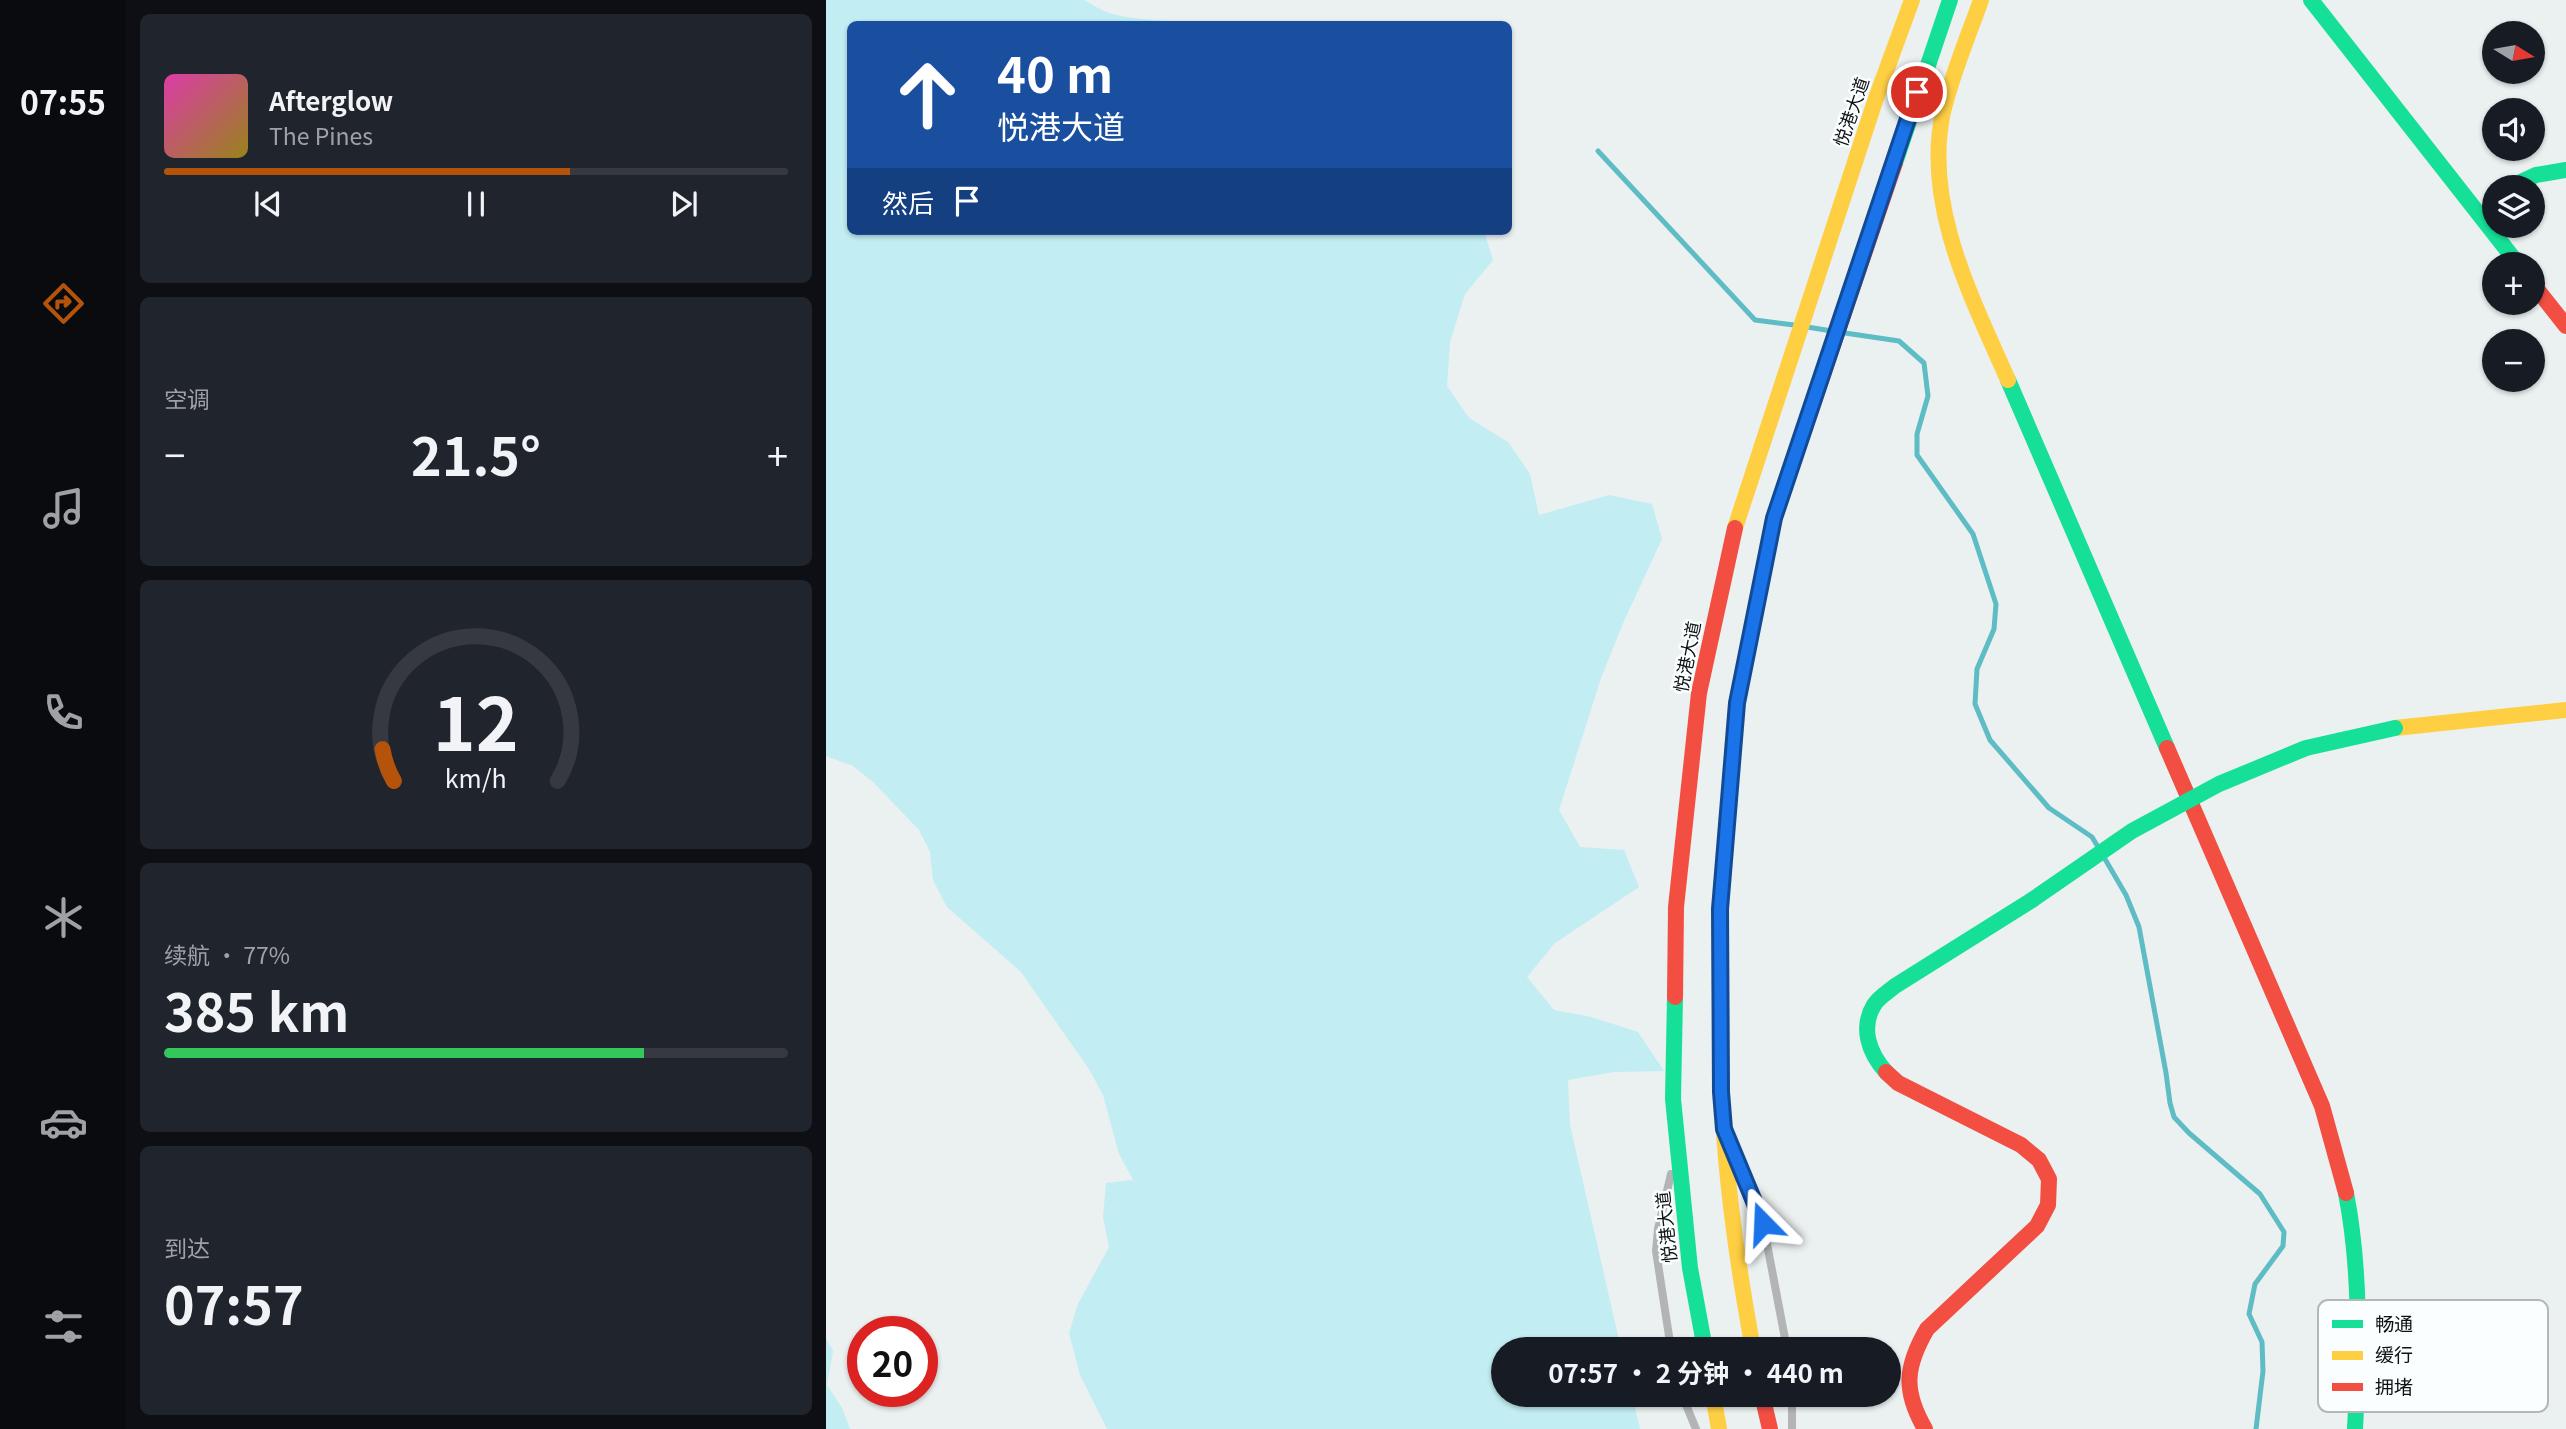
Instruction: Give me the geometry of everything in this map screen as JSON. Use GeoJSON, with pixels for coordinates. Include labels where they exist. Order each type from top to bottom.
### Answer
{"type":"FeatureCollection","features":[{"type":"Feature","properties":{"kind":"street"},"geometry":{"type":"LineString","coordinates":[[1875,101],[1900,0]]}},
{"type":"Feature","properties":{"kind":"street","name":"悦港大道"},"geometry":{"type":"LineString","coordinates":[[1703,1337],[1690,1268],[1673,1099],[1675,907],[1699,693],[1737,518],[1875,101],[1912,0]]}},
{"type":"Feature","properties":{"kind":"street"},"geometry":{"type":"LineString","coordinates":[[1751,1337],[1736,1257],[1721,1092],[1720,909],[1737,703],[1774,518],[1950,0]]}},
{"type":"Feature","properties":{"kind":"street"},"geometry":{"type":"LineString","coordinates":[[1909,115],[1962,0]]}},
{"type":"Feature","properties":{"kind":"street"},"geometry":{"type":"LineString","coordinates":[[1981,0],[1943,114],[1939,170],[1946,219],[1961,272],[2322,1106],[2344,1184],[2357,1277],[2357,1300]]}},
{"type":"Feature","properties":{"kind":"street"},"geometry":{"type":"LineString","coordinates":[[2311,0],[2479,206],[2510,252]]}},
{"type":"Feature","properties":{"kind":"street"},"geometry":{"type":"LineString","coordinates":[[2534,175],[2566,170]]}},
{"type":"Feature","properties":{"kind":"street"},"geometry":{"type":"LineString","coordinates":[[2545,299],[2566,326]]}},
{"type":"Feature","properties":{"kind":"street"},"geometry":{"type":"LineString","coordinates":[[1925,1429],[1913,1411],[1908,1393],[1908,1371],[1915,1347],[1927,1329],[2038,1226],[2048,1205],[2049,1179],[2039,1160],[2021,1145],[1898,1083],[1881,1069],[1869,1049],[1867,1026],[1875,1003],[1895,986],[2032,900],[2132,831],[2219,784],[2306,748],[2395,728],[2566,710]]}},
{"type":"Feature","properties":{"kind":"street"},"geometry":{"type":"LineString","coordinates":[[1715,1407],[1719,1429]]}},
{"type":"Feature","properties":{"kind":"street"},"geometry":{"type":"LineString","coordinates":[[1765,1407],[1770,1429]]}},
{"type":"Feature","properties":{"kind":"lane"},"geometry":{"type":"LineString","coordinates":[[1724,1129],[1763,1223],[1785,1337]]}},
{"type":"Feature","properties":{"kind":"lane"},"geometry":{"type":"LineString","coordinates":[[1669,1337],[1656,1251],[1658,1229],[1678,1143]]}},
{"type":"Feature","properties":{"kind":"lane"},"geometry":{"type":"LineString","coordinates":[[1687,1407],[1696,1429]]}},
{"type":"Feature","properties":{"kind":"lane"},"geometry":{"type":"LineString","coordinates":[[1791,1407],[1792,1429]]}},
{"type":"Feature","properties":{"kind":"shaded area"},"geometry":{"type":"Polygon","coordinates":[[[826,0],[1084,0],[1120,16],[1176,21],[847,21],[847,235],[1485,235],[1493,260],[1465,294],[1450,342],[1447,386],[1469,418],[1508,442],[1530,474],[1539,515],[1609,495],[1652,504],[1662,539],[1601,678],[1559,810],[1580,847],[1624,850],[1639,887],[1555,943],[1527,977],[1554,1010],[1591,1017],[1638,1032],[1664,1071],[1614,1072],[1568,1080],[1570,1125],[1618,1337],[1491,1337],[1491,1407],[1635,1407],[1640,1429],[1107,1429],[1080,1375],[1069,1333],[1078,1304],[1109,1247],[1103,1217],[1106,1183],[1133,1180],[1119,1154],[1103,1095],[1089,1069],[1021,972],[947,907],[933,880],[930,852],[919,830],[873,782],[853,766],[826,756],[826,0]]]}},
{"type":"Feature","properties":{"kind":"shaded area"},"geometry":{"type":"Polygon","coordinates":[[[826,1338],[833,1351],[827,1385],[842,1408],[850,1429],[826,1429],[826,1338]]]}},
{"type":"Feature","properties":{"kind":"waterway"},"geometry":{"type":"LineString","coordinates":[[1598,151],[1755,320],[1794,325]]}},
{"type":"Feature","properties":{"kind":"waterway"},"geometry":{"type":"LineString","coordinates":[[1807,327],[1832,331]]}},
{"type":"Feature","properties":{"kind":"waterway"},"geometry":{"type":"LineString","coordinates":[[1845,333],[1899,341],[1924,363],[1928,396],[1917,434],[1917,455],[1973,534],[1996,604],[1994,629],[1977,669],[1975,704],[1990,740],[2049,808],[2092,837],[2098,847]]}},
{"type":"Feature","properties":{"kind":"waterway"},"geometry":{"type":"LineString","coordinates":[[2105,859],[2126,895],[2139,927],[2174,1117],[2260,1194],[2284,1232],[2283,1246],[2255,1284],[2249,1314],[2262,1342],[2263,1371],[2256,1429]]}},
{"type":"Feature","properties":{"kind":"traffic: fast"},"geometry":{"type":"LineString","coordinates":[[1895,163],[1950,0]]}},
{"type":"Feature","properties":{"kind":"traffic: fast"},"geometry":{"type":"LineString","coordinates":[[2311,0],[2509,252]]}},
{"type":"Feature","properties":{"kind":"traffic: fast"},"geometry":{"type":"LineString","coordinates":[[2536,175],[2566,170]]}},
{"type":"Feature","properties":{"kind":"traffic: fast"},"geometry":{"type":"LineString","coordinates":[[2008,380],[2167,748]]}},
{"type":"Feature","properties":{"kind":"traffic: fast"},"geometry":{"type":"LineString","coordinates":[[1721,1053],[1720,909],[1737,702]]}},
{"type":"Feature","properties":{"kind":"traffic: fast"},"geometry":{"type":"LineString","coordinates":[[2032,900],[2132,831],[2219,784],[2306,748],[2395,728]]}},
{"type":"Feature","properties":{"kind":"traffic: fast"},"geometry":{"type":"LineString","coordinates":[[1886,1072],[1875,1057],[1868,1040],[1868,1022],[1876,1002],[1895,986],[2032,900]]}},
{"type":"Feature","properties":{"kind":"traffic: fast"},"geometry":{"type":"LineString","coordinates":[[1675,997],[1673,1099],[1690,1268],[1703,1337]]}},
{"type":"Feature","properties":{"kind":"traffic: fast"},"geometry":{"type":"LineString","coordinates":[[2346,1193],[2357,1300]]}},
{"type":"Feature","properties":{"kind":"traffic: fast"},"geometry":{"type":"LineString","coordinates":[[2355,1429],[2356,1412]]}},
{"type":"Feature","properties":{"kind":"traffic: slow"},"geometry":{"type":"LineString","coordinates":[[1735,528],[1875,101],[1912,0]]}},
{"type":"Feature","properties":{"kind":"traffic: slow"},"geometry":{"type":"LineString","coordinates":[[1981,0],[1943,112],[1939,147],[1940,182],[1954,250],[2008,380]]}},
{"type":"Feature","properties":{"kind":"traffic: slow"},"geometry":{"type":"LineString","coordinates":[[2395,728],[2566,710]]}},
{"type":"Feature","properties":{"kind":"traffic: slow"},"geometry":{"type":"LineString","coordinates":[[1721,1053],[1723,1127],[1730,1202],[1751,1337]]}},
{"type":"Feature","properties":{"kind":"traffic: slow"},"geometry":{"type":"LineString","coordinates":[[1715,1407],[1719,1429]]}},
{"type":"Feature","properties":{"kind":"traffic: jam"},"geometry":{"type":"LineString","coordinates":[[1737,702],[1774,518],[1895,163]]}},
{"type":"Feature","properties":{"kind":"traffic: jam"},"geometry":{"type":"LineString","coordinates":[[2545,299],[2566,326]]}},
{"type":"Feature","properties":{"kind":"traffic: jam"},"geometry":{"type":"LineString","coordinates":[[1675,997],[1676,907],[1699,693],[1735,528]]}},
{"type":"Feature","properties":{"kind":"traffic: jam"},"geometry":{"type":"LineString","coordinates":[[2167,748],[2322,1106],[2346,1193]]}},
{"type":"Feature","properties":{"kind":"traffic: jam"},"geometry":{"type":"LineString","coordinates":[[1886,1072],[1898,1083],[2021,1145],[2039,1160],[2049,1179],[2048,1205],[2037,1226],[1927,1329],[1914,1355],[1910,1391],[1925,1429]]}},
{"type":"Feature","properties":{"kind":"traffic: jam"},"geometry":{"type":"LineString","coordinates":[[1765,1407],[1770,1429]]}},
{"type":"Feature","properties":{"kind":"route"},"geometry":{"type":"LineString","coordinates":[[1763,1223],[1724,1129],[1721,1092],[1720,909],[1737,703],[1774,518],[1917,92]]}}]}
